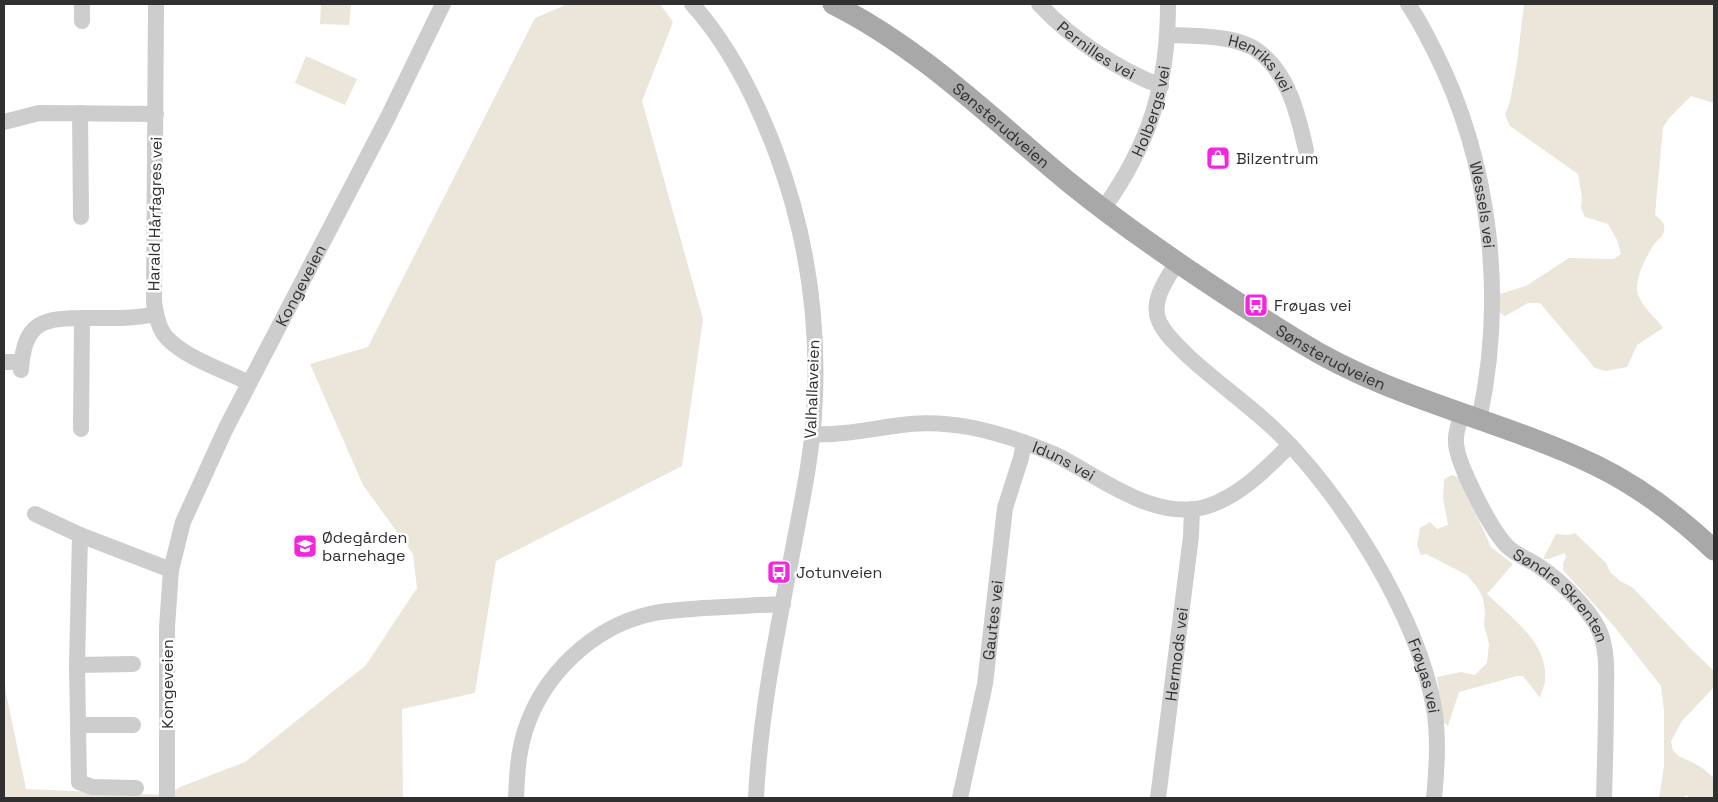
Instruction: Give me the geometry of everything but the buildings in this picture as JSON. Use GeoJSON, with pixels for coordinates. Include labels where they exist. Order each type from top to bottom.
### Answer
{"type":"FeatureCollection","features":[{"type":"Feature","properties":{"kind":"main road","name":"Sønsterudveien"},"geometry":{"type":"LineString","coordinates":[[833,4],[864,20],[913,53],[1103,209],[1177,262],[1302,344],[1333,361],[1380,382],[1579,458],[1611,473],[1657,502],[1714,550]]}},
{"type":"Feature","properties":{"kind":"street"},"geometry":{"type":"LineString","coordinates":[[82,4],[82,21]]}},
{"type":"Feature","properties":{"kind":"street","name":"Harald Hårfagres vei"},"geometry":{"type":"LineString","coordinates":[[156,4],[154,302],[156,314],[166,337],[183,351],[249,383]]}},
{"type":"Feature","properties":{"kind":"street","name":"Kongeveien"},"geometry":{"type":"LineString","coordinates":[[167,798],[167,627],[171,570],[183,522],[226,428],[388,117],[443,4]]}},
{"type":"Feature","properties":{"kind":"street","name":"Valhallaveien"},"geometry":{"type":"LineString","coordinates":[[692,4],[716,34],[751,94],[773,145],[794,206],[807,259],[813,315],[815,364],[812,434],[762,730],[756,798]]}},
{"type":"Feature","properties":{"kind":"street","name":"Pernilles vei"},"geometry":{"type":"LineString","coordinates":[[1039,4],[1052,18],[1105,58],[1137,76],[1161,86]]}},
{"type":"Feature","properties":{"kind":"street","name":"Holbergs vei"},"geometry":{"type":"LineString","coordinates":[[1103,209],[1120,183],[1145,134],[1154,111],[1161,86],[1168,35],[1168,4]]}},
{"type":"Feature","properties":{"kind":"street","name":"Wessels vei"},"geometry":{"type":"LineString","coordinates":[[1408,4],[1450,81],[1475,156],[1488,230],[1491,306],[1486,370],[1470,416]]}},
{"type":"Feature","properties":{"kind":"street","name":"Henriks vei"},"geometry":{"type":"LineString","coordinates":[[1168,35],[1204,36],[1233,41],[1258,50],[1276,69],[1285,84],[1299,119],[1306,150]]}},
{"type":"Feature","properties":{"kind":"street","name":"Harald Hårfagres vei"},"geometry":{"type":"LineString","coordinates":[[4,122],[39,113],[156,114]]}},
{"type":"Feature","properties":{"kind":"street"},"geometry":{"type":"LineString","coordinates":[[80,113],[81,217]]}},
{"type":"Feature","properties":{"kind":"street","name":"Frøyas vei"},"geometry":{"type":"LineString","coordinates":[[1177,262],[1164,285],[1158,301],[1157,313],[1162,327],[1194,361],[1272,427],[1321,482],[1353,525],[1379,570],[1407,626],[1424,668],[1434,708],[1436,760],[1434,798]]}},
{"type":"Feature","properties":{"kind":"street","name":"Harald Hårfagres vei"},"geometry":{"type":"LineString","coordinates":[[4,362],[21,366],[25,343],[31,333],[41,324],[59,318],[136,318],[156,314]]}},
{"type":"Feature","properties":{"kind":"street"},"geometry":{"type":"LineString","coordinates":[[81,429],[82,318]]}},
{"type":"Feature","properties":{"kind":"street","name":"Søndre Skrenten"},"geometry":{"type":"LineString","coordinates":[[1470,416],[1457,430],[1456,441],[1459,460],[1496,532],[1514,552],[1540,567],[1563,585],[1593,620],[1601,634],[1605,656],[1606,679],[1604,798]]}},
{"type":"Feature","properties":{"kind":"street","name":"Iduns vei"},"geometry":{"type":"LineString","coordinates":[[812,434],[839,434],[931,423],[972,428],[1024,442],[1056,456],[1138,499],[1171,508],[1192,509],[1214,504],[1242,489],[1263,472],[1290,445]]}},
{"type":"Feature","properties":{"kind":"street","name":"Gautes vei"},"geometry":{"type":"LineString","coordinates":[[960,798],[986,678],[1005,508],[1021,458],[1024,442]]}},
{"type":"Feature","properties":{"kind":"street","name":"Hermods vei"},"geometry":{"type":"LineString","coordinates":[[1158,798],[1191,536],[1192,509]]}},
{"type":"Feature","properties":{"kind":"street"},"geometry":{"type":"LineString","coordinates":[[35,514],[80,535],[171,570]]}},
{"type":"Feature","properties":{"kind":"street"},"geometry":{"type":"LineString","coordinates":[[80,535],[77,664],[78,782],[92,787],[136,788]]}},
{"type":"Feature","properties":{"kind":"street"},"geometry":{"type":"LineString","coordinates":[[516,798],[521,745],[532,714],[541,696],[558,673],[586,644],[615,627],[652,613],[783,604]]}},
{"type":"Feature","properties":{"kind":"street","name":"Kongeveien"},"geometry":{"type":"LineString","coordinates":[[77,664],[133,664]]}},
{"type":"Feature","properties":{"kind":"street","name":"Kongeveien"},"geometry":{"type":"LineString","coordinates":[[78,725],[133,725]]}},
{"type":"Feature","properties":{"kind":"shaded area"},"geometry":{"type":"Polygon","coordinates":[[[321,4],[351,4],[349,25],[320,24],[321,4]]]}},
{"type":"Feature","properties":{"kind":"shaded area"},"geometry":{"type":"Polygon","coordinates":[[[568,4],[660,4],[673,22],[642,101],[703,319],[682,466],[496,561],[475,693],[402,709],[403,798],[4,798],[4,673],[6,693],[26,789],[167,795],[180,787],[245,762],[366,665],[417,588],[413,554],[363,485],[310,364],[368,347],[535,18],[568,4]]]}},
{"type":"Feature","properties":{"kind":"shaded area"},"geometry":{"type":"Polygon","coordinates":[[[1524,4],[1714,4],[1714,103],[1691,96],[1670,117],[1663,127],[1655,215],[1661,220],[1664,231],[1646,259],[1637,284],[1638,295],[1641,301],[1663,328],[1637,345],[1627,367],[1606,371],[1595,368],[1540,303],[1528,303],[1505,316],[1500,313],[1497,302],[1500,294],[1526,286],[1569,258],[1614,259],[1621,254],[1617,240],[1608,224],[1585,217],[1581,208],[1582,197],[1578,174],[1510,126],[1505,115],[1510,101],[1517,63],[1524,4]]]}},
{"type":"Feature","properties":{"kind":"shaded area"},"geometry":{"type":"Polygon","coordinates":[[[306,56],[357,79],[345,105],[295,83],[306,56]]]}},
{"type":"Feature","properties":{"kind":"shaded area"},"geometry":{"type":"Polygon","coordinates":[[[1452,475],[1460,478],[1491,547],[1513,564],[1487,594],[1517,622],[1534,643],[1541,654],[1545,667],[1545,680],[1540,698],[1523,676],[1459,692],[1448,726],[1443,722],[1437,677],[1461,672],[1475,675],[1487,663],[1489,644],[1484,625],[1483,598],[1477,587],[1467,575],[1426,554],[1421,555],[1417,545],[1420,528],[1430,522],[1437,529],[1448,525],[1443,498],[1444,479],[1452,475]]]}},
{"type":"Feature","properties":{"kind":"shaded area"},"geometry":{"type":"Polygon","coordinates":[[[1575,533],[1606,563],[1610,572],[1620,581],[1632,587],[1714,671],[1714,687],[1682,721],[1671,741],[1676,754],[1700,767],[1714,778],[1714,798],[1691,798],[1686,795],[1683,798],[1659,798],[1664,766],[1664,711],[1661,686],[1613,625],[1563,570],[1565,553],[1543,559],[1556,534],[1568,535],[1575,533]]]}},
{"type":"Feature","properties":{"kind":"place","name":"Bilzentrum"},"geometry":{"type":"Point","coordinates":[1218,158]}},
{"type":"Feature","properties":{"kind":"place","name":"Frøyas vei"},"geometry":{"type":"Point","coordinates":[1256,305]}},
{"type":"Feature","properties":{"kind":"place","name":"Ødegården barnehage"},"geometry":{"type":"Point","coordinates":[305,546]}},
{"type":"Feature","properties":{"kind":"place","name":"Jotunveien"},"geometry":{"type":"Point","coordinates":[779,572]}}]}
